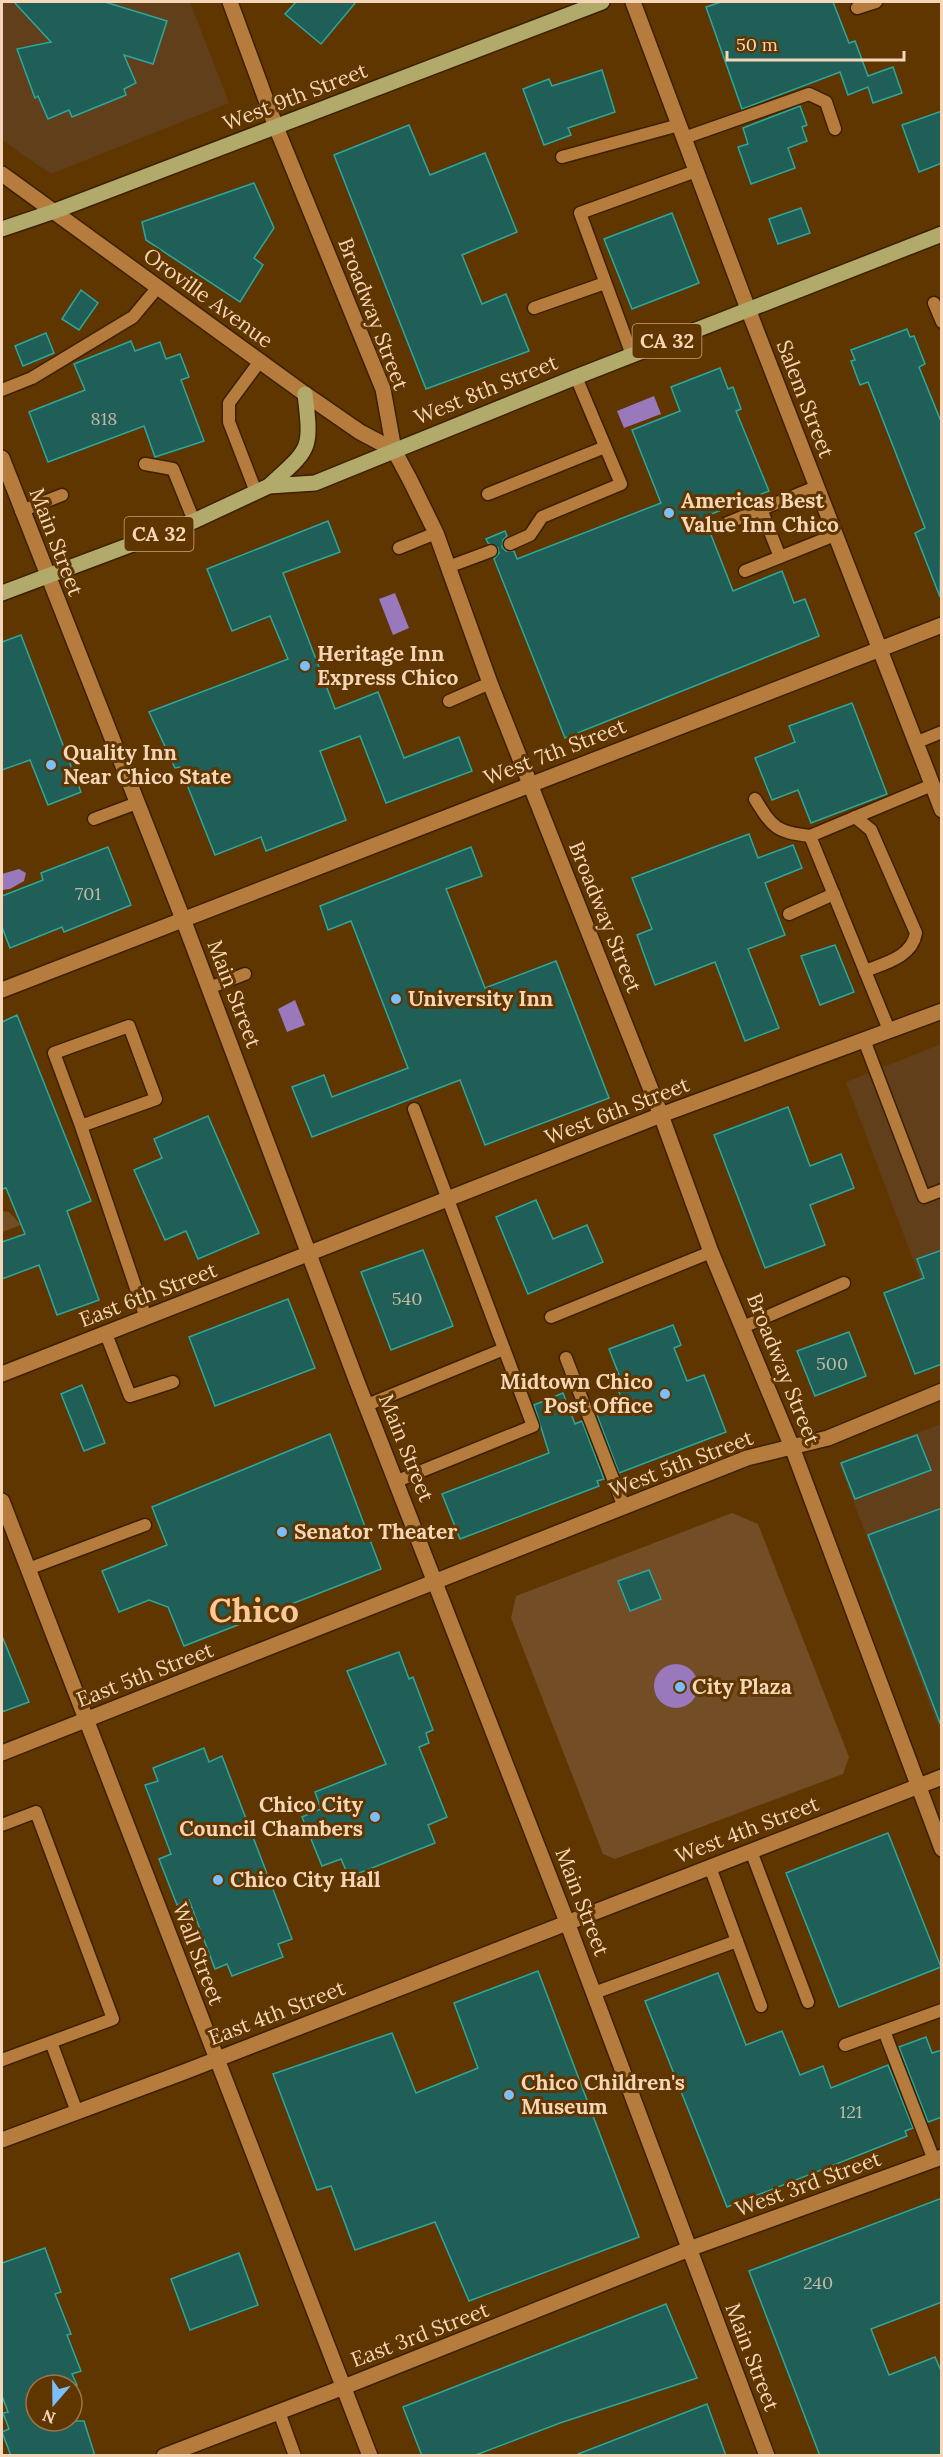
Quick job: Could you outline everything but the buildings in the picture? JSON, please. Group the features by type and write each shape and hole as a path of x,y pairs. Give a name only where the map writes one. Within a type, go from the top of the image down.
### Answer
{"main road":[{"name":"West 9th Street","path":"2,229 55,212 602,2"},
{"name":"West 8th Street","path":"46,576 194,521 262,489 315,483 576,377 942,234"},
{"path":"262,489 305,452 309,428 305,394"},
{"name":"CA 32","path":"2,593 46,576"}],"street":[{"name":"Broadway Street","path":"230,2 276,126 383,389 394,450 436,533 490,683 661,1115 711,1252 792,1447 942,1849"},
{"name":"Salem Street","path":"633,2 816,488 942,810"},
{"name":"Oroville Avenue","path":"2,174 305,394 360,432 394,450"},
{"name":"Main Street","path":"2,458 46,576 183,919 309,1255 437,1582 767,2456"},
{"name":"West 7th Street","path":"2,990 942,625"},
{"name":"West 6th Street","path":"309,1255 661,1115 942,1011"},
{"name":"East 6th Street","path":"2,1374 309,1255"},
{"name":"West 5th Street","path":"437,1582 751,1457 828,1438 942,1391"},
{"name":"Wall Street","path":"2,1501 215,2059 370,2456"},
{"name":"East 5th Street","path":"2,1753 437,1582"},
{"name":"West 4th Street","path":"567,1922 942,1777"},
{"name":"East 4th Street","path":"2,2140 567,1922"},
{"name":"West 3rd Street","path":"689,2249 938,2159"},
{"name":"East 3rd Street","path":"165,2456 689,2249"}],"lane":[{"path":"857,8 876,2"},
{"path":"562,157 681,132 809,93 826,102 835,129"},
{"path":"632,355 580,213 696,171"},
{"path":"534,308 605,283"},
{"path":"2,390 32,378 133,317 158,287"},
{"path":"934,303 942,321"},
{"path":"260,361 229,403 229,422 262,489"},
{"path":"510,544 530,535 542,517 621,484 576,377"},
{"path":"488,494 605,447"},
{"path":"145,464 173,469 194,521"},
{"path":"725,524 816,488"},
{"path":"21,511 62,495"},
{"path":"760,509 780,557"},
{"path":"399,548 436,533"},
{"path":"745,571 835,535"},
{"path":"448,567 491,551"},
{"path":"449,701 490,683"},
{"path":"915,743 942,732"},
{"path":"755,800 771,825 794,834 810,836 932,785"},
{"path":"94,819 137,803"},
{"path":"855,817 871,830 916,933 914,945 903,955 865,971"},
{"path":"810,836 889,1030"},
{"path":"789,914 834,894"},
{"path":"209,988 245,974"},
{"path":"81,1126 156,1099 129,1026 54,1053 146,1318"},
{"path":"864,1040 924,1197 942,1190"},
{"path":"397,1481 533,1426 414,1109"},
{"path":"552,1317 711,1252"},
{"path":"743,1327 844,1283"},
{"path":"106,1334 130,1396 173,1382"},
{"path":"367,1405 504,1348"},
{"path":"566,1358 624,1507"},
{"path":"28,1569 145,1525"},
{"path":"2,1824 36,1812 113,2019 2,2060"},
{"path":"751,1851 808,2002"},
{"path":"710,1867 761,2006"},
{"path":"594,1993 737,1941"},
{"path":"846,2045 942,2010"},
{"path":"884,2031 938,2159"},
{"path":"51,2042 77,2112"},
{"path":"279,2412 295,2456"}],"shaded area":[{"path":"2,2 190,2 229,103 51,174 2,140"},
{"path":"654,396 661,414 624,428 617,411"},
{"path":"395,593 409,628 393,635 379,599"},
{"path":"19,869 26,873 24,881 10,889 2,890 2,874"},
{"path":"295,1000 305,1025 287,1032 278,1009"},
{"path":"941,1044 941,1333 844,1077 846,1082"},
{"path":"2,1211 9,1212 21,1225 2,1232"},
{"path":"941,1424 941,1734 839,1463"},
{"name":"City Plaza","path":"732,1513 758,1524 849,1757 843,1774 615,1859 603,1854 511,1618 516,1596"},
{"path":"676,1664 685,1665 692,1670 697,1677 697,1695 692,1702 685,1707 676,1708 667,1707 660,1702 655,1695 654,1686 655,1677 660,1670 667,1665"}],"place":[{"name":"Americas Best Value Inn Chico","path":"669,513"},
{"name":"Heritage Inn Express Chico","path":"305,666"},
{"name":"Quality Inn Near Chico State","path":"51,765"},
{"name":"University Inn","path":"396,999"},
{"name":"Midtown Chico Post Office","path":"665,1394"},
{"name":"Senator Theater","path":"282,1532"},
{"name":"City Plaza","path":"680,1687"},
{"name":"Chico City Council Chambers","path":"375,1817"},
{"name":"Chico City Hall","path":"218,1880"},
{"name":"Chico Children's Museum","path":"509,2095"}],"district":[{"name":"Chico","path":"254,1610"}]}
